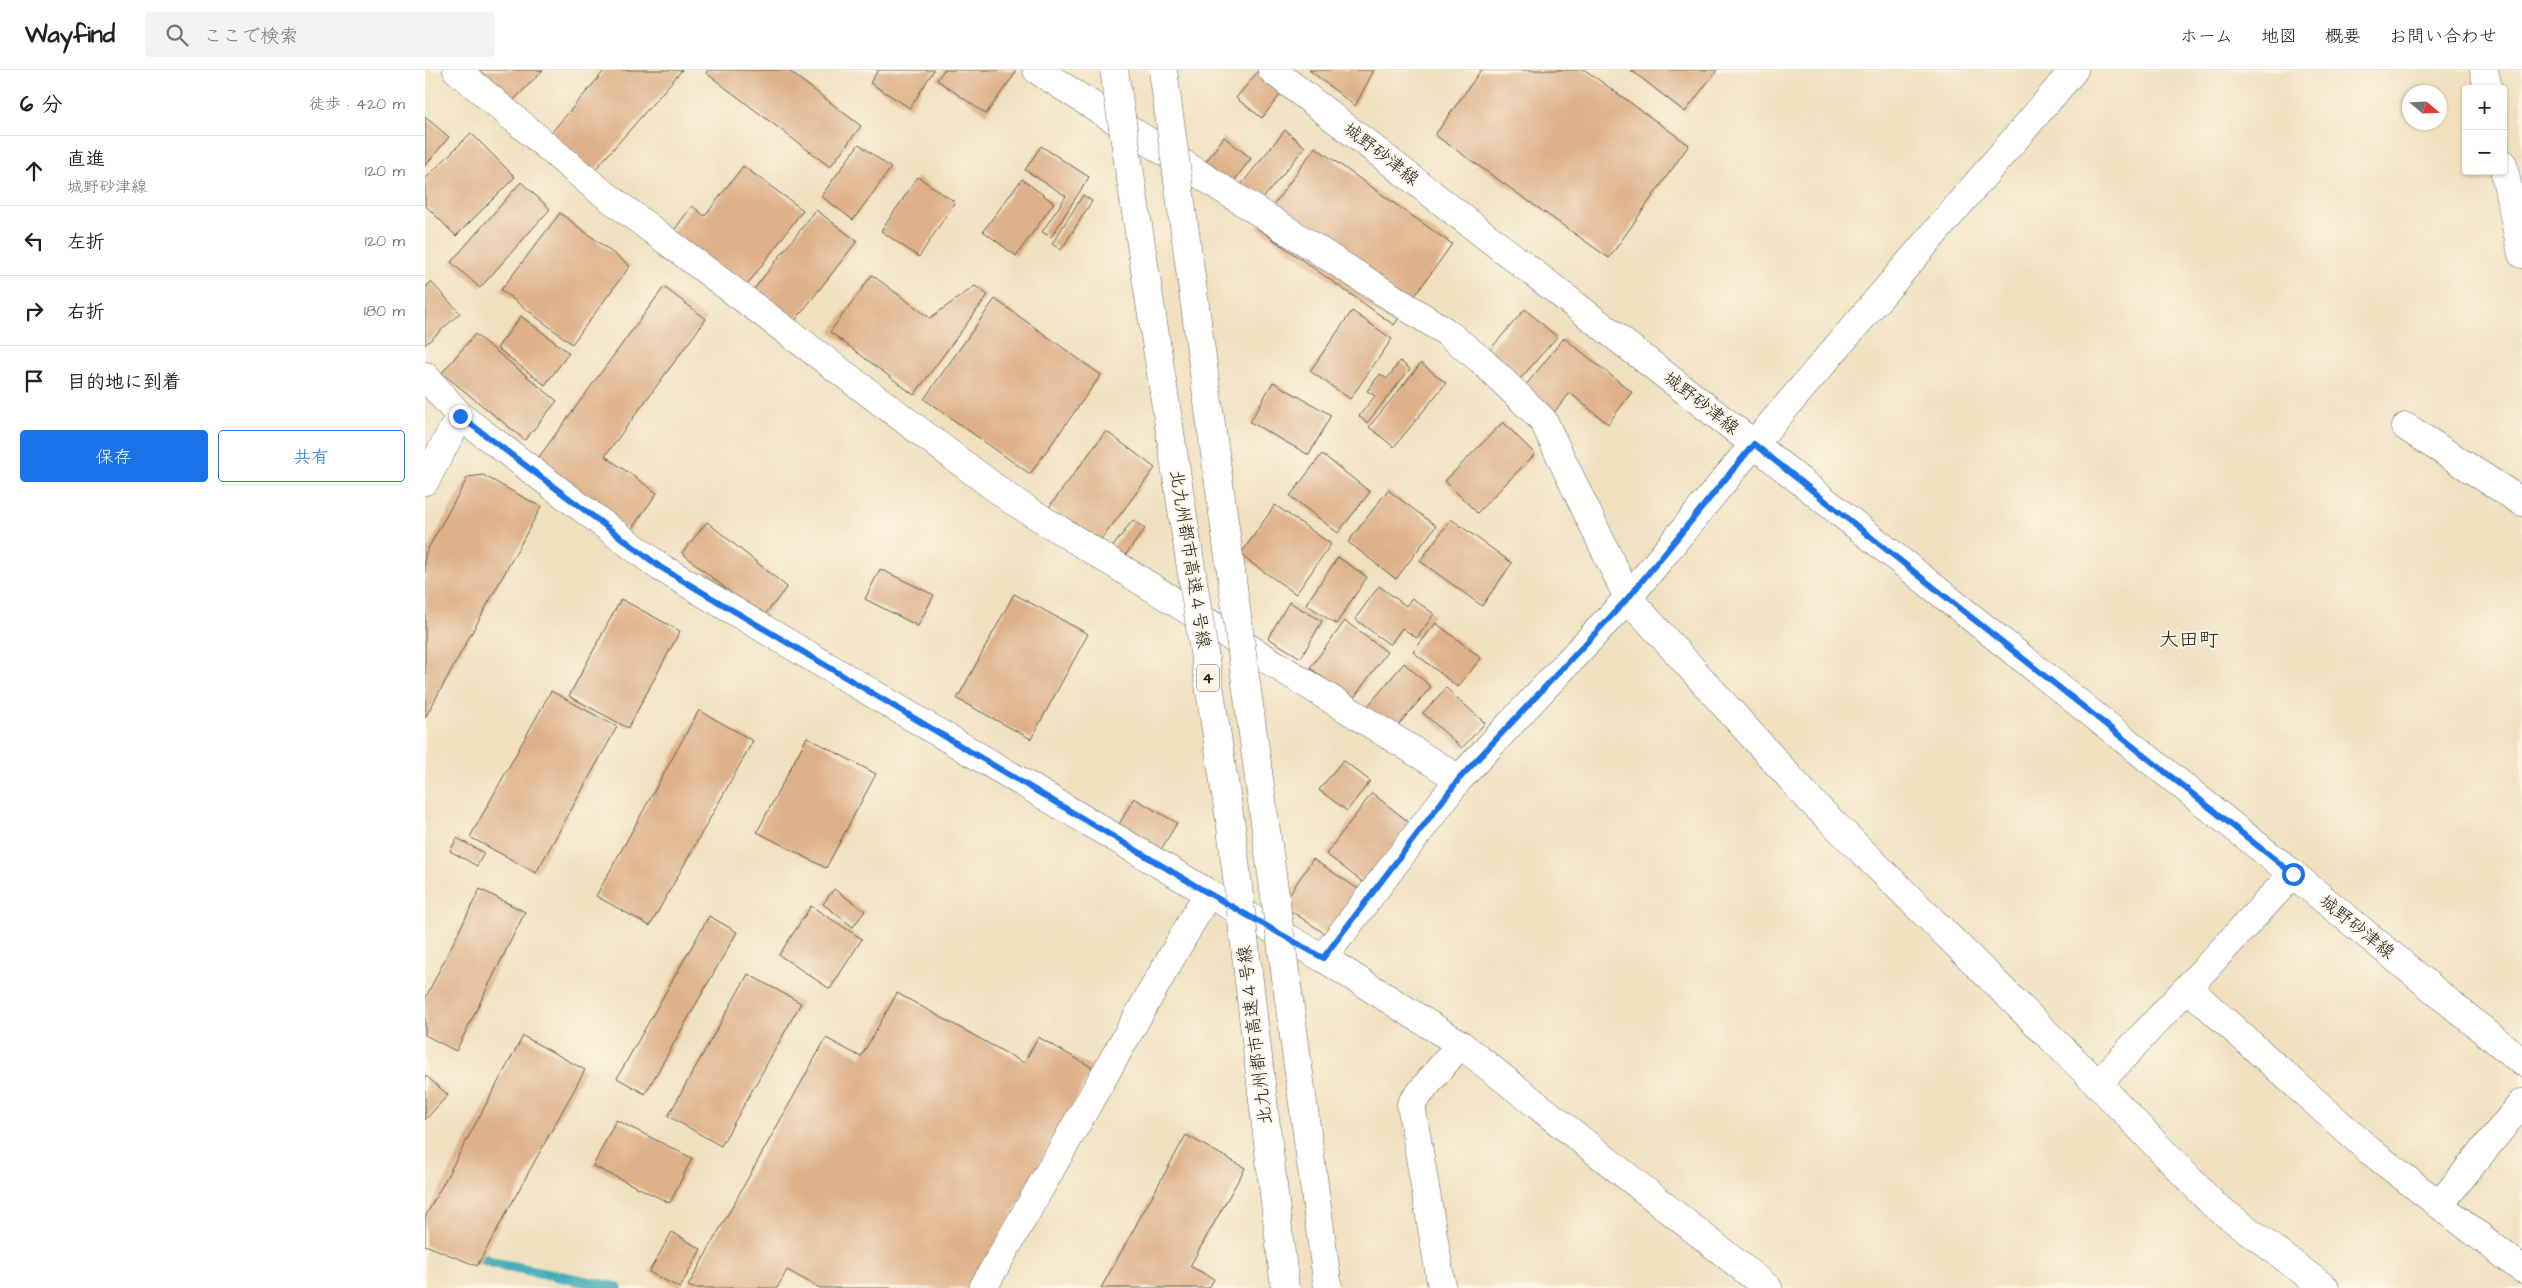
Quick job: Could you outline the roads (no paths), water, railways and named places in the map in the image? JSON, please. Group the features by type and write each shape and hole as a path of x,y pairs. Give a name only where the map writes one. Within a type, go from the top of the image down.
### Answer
{"main road":[{"path":"457,70 595,187 1010,499 1459,779"},
{"path":"1037,70 1446,332 1481,360 1543,420 1628,598 1812,802 2098,1084 2213,1204 2325,1288"},
{"name":"北九州都市高速４号線","path":"1114,70 1231,827 1285,1288"},
{"name":"4","path":"1163,70 1329,1288"},
{"name":"城野砂津線","path":"1272,70 1754,444 2293,874 2522,1062"},
{"path":"1323,958 1459,779 1628,598 1754,444 2074,70"},
{"path":"2484,70 2486,85"},
{"path":"2505,175 2522,254"},
{"path":"425,376 460,416 660,567 1208,893 1323,958 1460,1044 1755,1284"},
{"path":"425,482 460,416"},
{"path":"2406,426 2522,502"},
{"path":"2098,1084 2293,874"},
{"path":"983,1288 1208,893"},
{"path":"2187,988 2370,1151 2522,1269"},
{"path":"1442,1288 1411,1104 1460,1044"},
{"path":"2439,1205 2522,1103"}],"waterway":[{"path":"468,1253 494,1263 617,1288"}],"district":[{"name":"大田町","path":"2189,640"}]}
